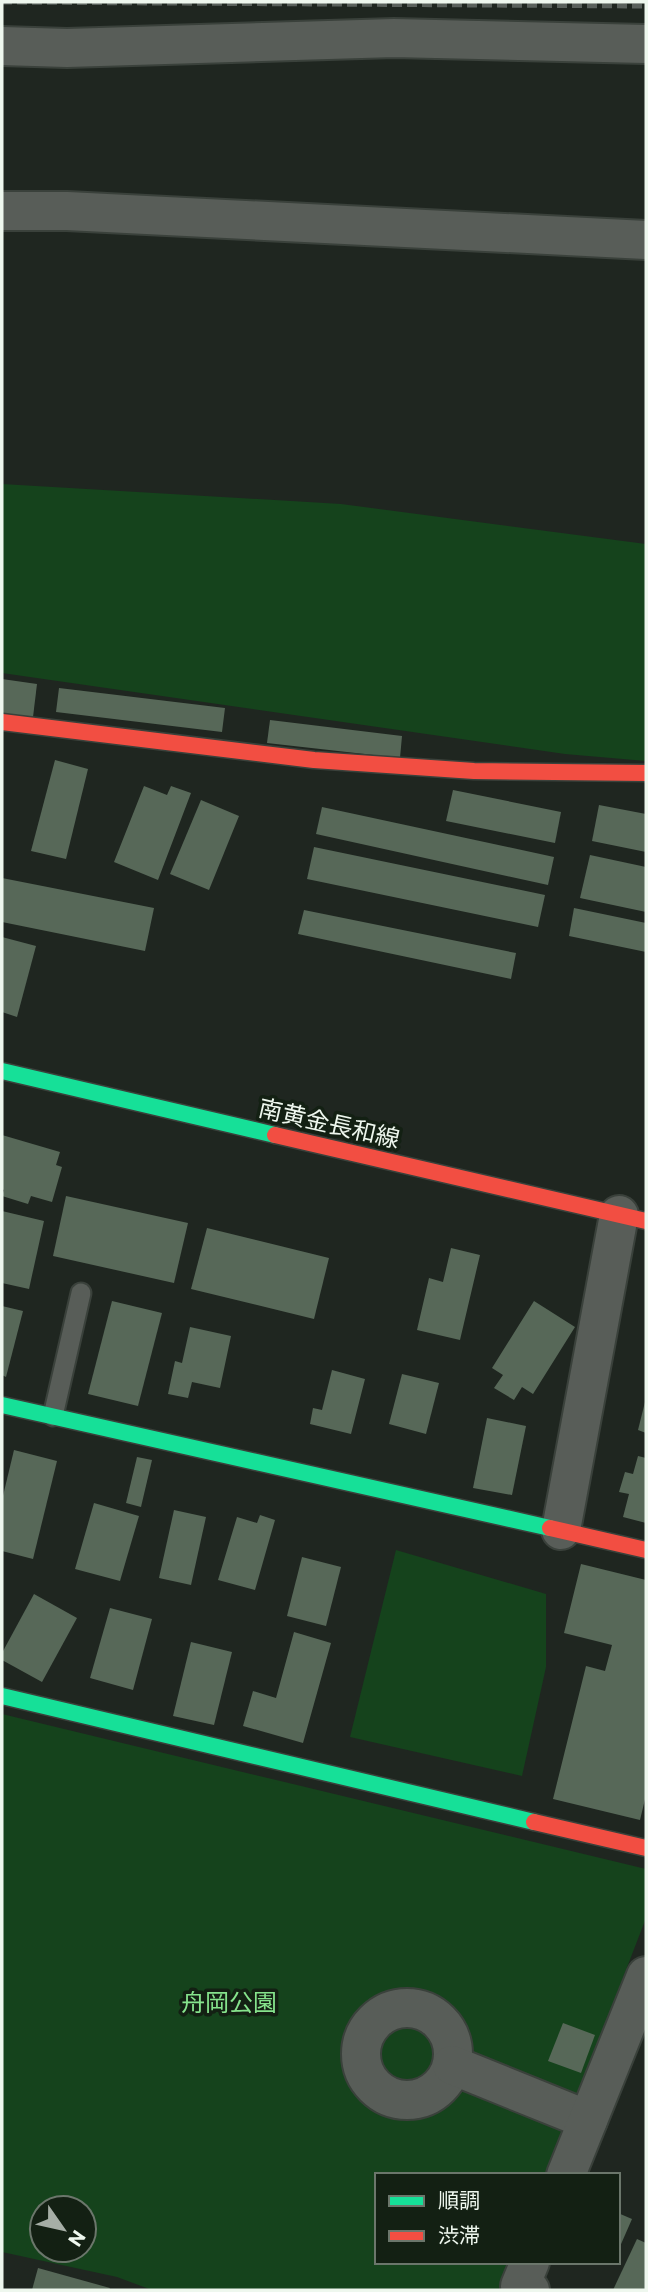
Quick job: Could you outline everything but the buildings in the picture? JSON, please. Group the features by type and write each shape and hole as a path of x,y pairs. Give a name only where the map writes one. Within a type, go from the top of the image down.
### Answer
{"street":[{"path":"2,46 67,48 394,38 646,44"},
{"path":"2,211 67,211 646,240"},
{"path":"2,722 314,760 474,771 646,773"},
{"name":"南黄金長和線","path":"2,1071 633,1218"},
{"path":"561,1530 633,1218"},
{"path":"2,1405 646,1550"},
{"path":"2,1696 646,1848"},
{"path":"567,2173 646,1976"},
{"path":"452,2065 588,2120"},
{"path":"529,2264 520,2286 530,2290"}],"lane":[{"path":"53,1416 81,1293"}],"green space":[{"path":"2,484 341,504 646,544 646,761 565,754 2,673"},
{"path":"396,1550 546,1594 546,1667 522,1776 350,1737"},
{"name":"舟岡公園","path":"2,1714 646,1869 646,1918 548,2173 375,2173 375,2264 512,2264 501,2290 152,2290 117,2277 57,2264 98,2264 98,2194 28,2194 28,2258 2,2252"}],"railway":[{"path":"2,2 646,6"}],"traffic: fast":[{"path":"2,1071 275,1135"},
{"path":"2,1405 550,1528"},
{"path":"2,1696 534,1822"}],"traffic: jam":[{"path":"2,722 314,760 474,771 646,773"},
{"path":"275,1135 646,1221"},
{"path":"550,1528 646,1550"},
{"path":"534,1822 646,1848"}]}
